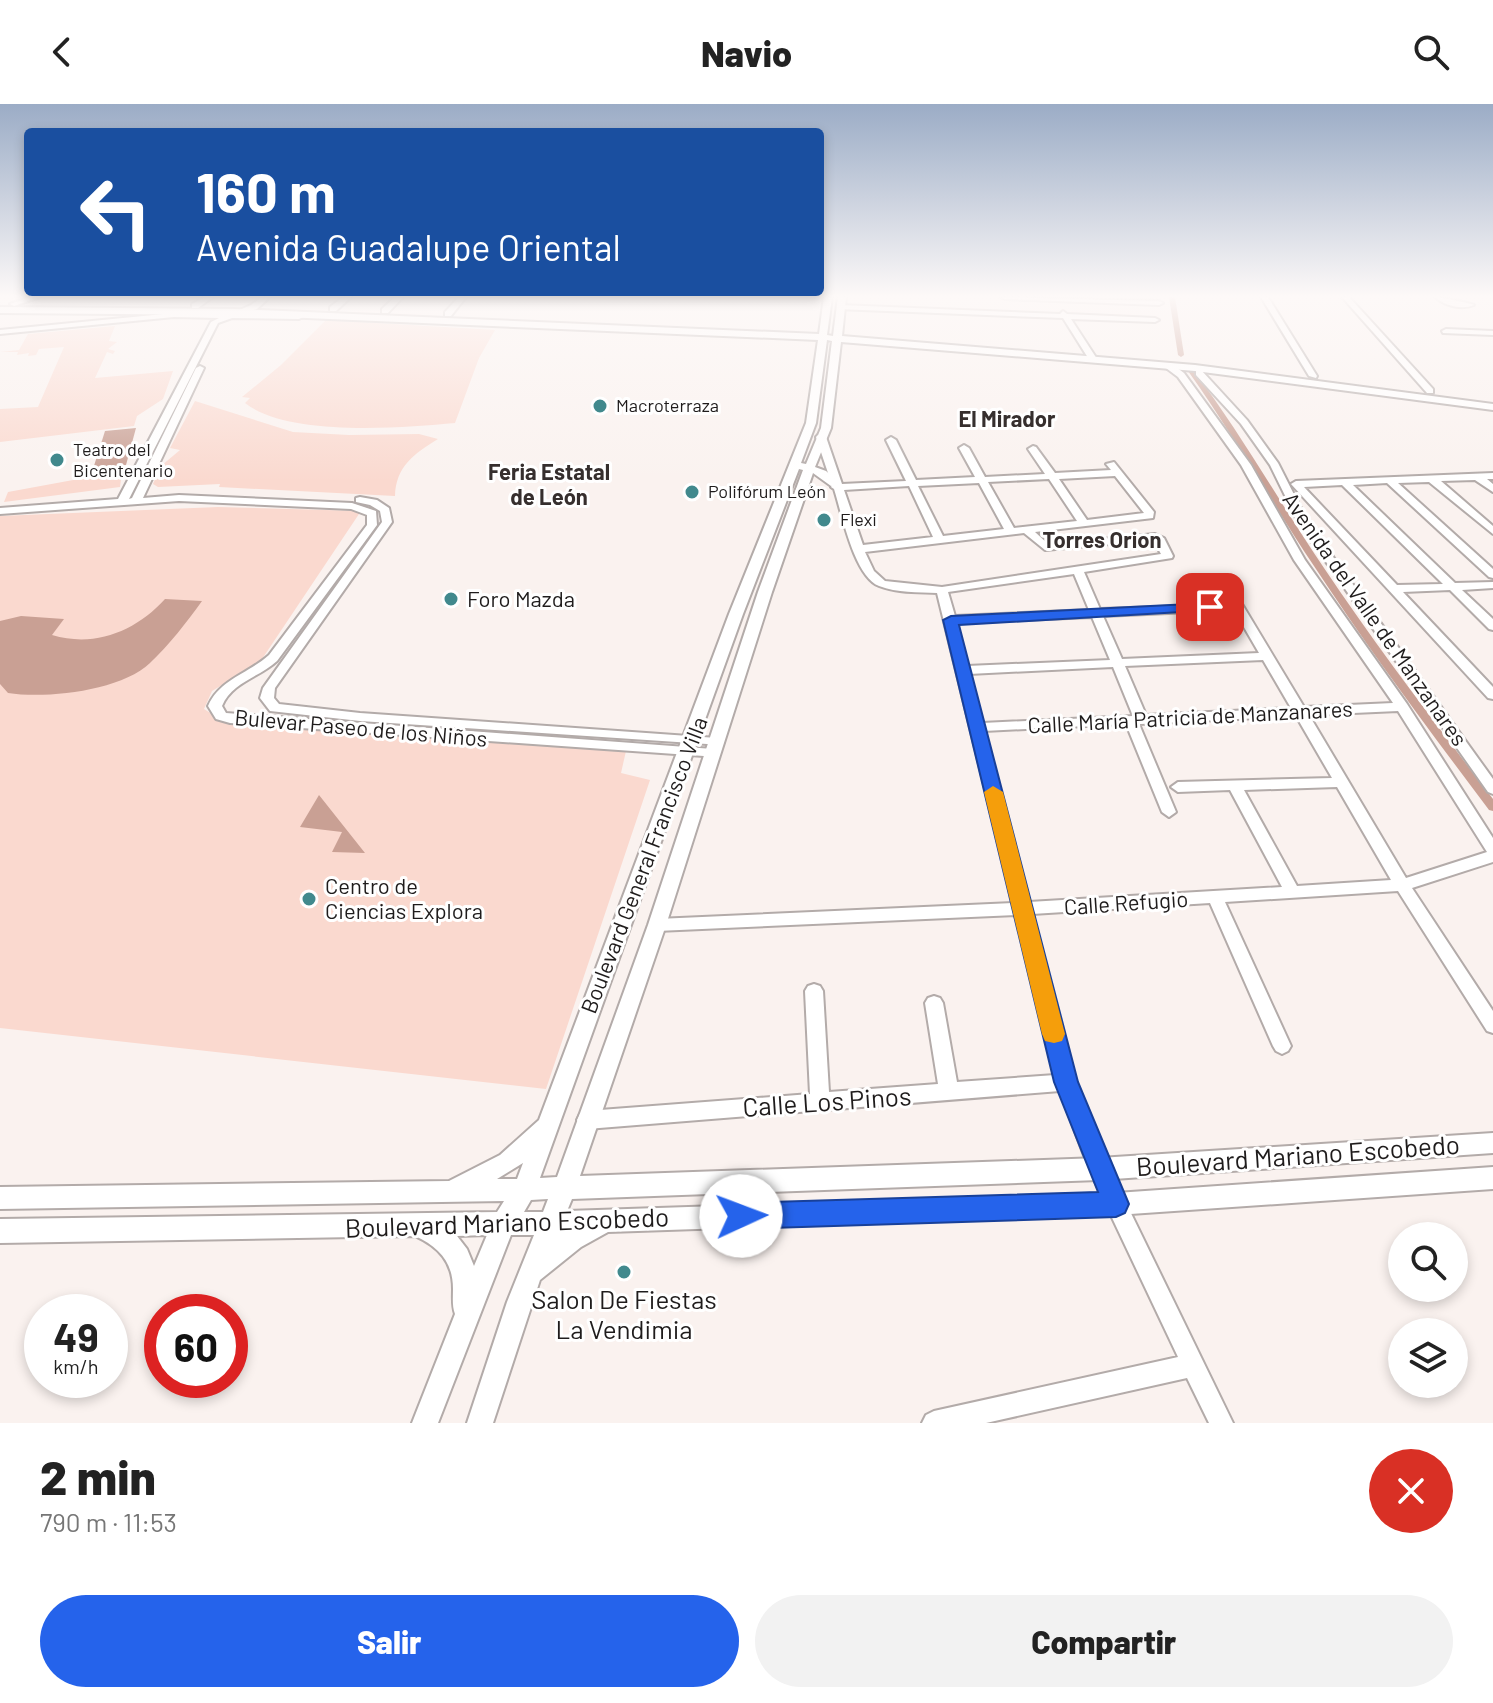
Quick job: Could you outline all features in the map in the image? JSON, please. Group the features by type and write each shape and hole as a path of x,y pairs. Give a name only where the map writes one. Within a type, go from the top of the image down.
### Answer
{"main road":[{"name":"Boulevard General Francisco Villa","path":"425,1423 503,1224 524,1190 811,423 827,359"},
{"name":"Boulevard General Francisco Villa","path":"480,1423 530,1273 565,1187 657,925 809,468 824,464 821,437 830,359"},
{"path":"1113,359 1493,407"},
{"path":"1143,359 1215,363 1493,399"},
{"path":"811,423 821,437"},
{"path":"799,451 798,464 828,476 836,486"},
{"path":"449,1192 508,1162 546,1125"},
{"name":"Boulevard Mariano Escobedo","path":"0,1198 449,1192 1099,1169 1493,1143"},
{"name":"Boulevard Mariano Escobedo","path":"0,1231 550,1223 1116,1204 1493,1178"},
{"path":"530,1273 573,1239 608,1220"},
{"path":"409,1224 442,1238 465,1268 462,1326"}],"street":[{"path":"124,498 195,359"},
{"path":"138,497 205,359"},
{"path":"1302,359 1313,376"},
{"path":"1402,359 1430,391"},
{"path":"1169,366 1181,375 1246,465 1300,560 1402,707 1493,853"},
{"name":"Avenida del Valle de Manzanares","path":"1199,373 1230,405 1267,455 1303,522 1493,789"},
{"path":"821,437 865,568 881,583 942,590 1163,559 1168,553 1155,537 1045,547 1026,530"},
{"path":"891,440 940,540"},
{"path":"964,448 1011,532"},
{"path":"1033,449 1084,523"},
{"path":"836,486 1051,476 1114,468 1149,512 1147,517 859,549"},
{"path":"1477,476 1493,489"},
{"path":"1493,476 1296,484 1493,695"},
{"path":"1431,478 1493,531"},
{"path":"1389,480 1493,575"},
{"path":"1345,482 1493,626"},
{"name":"Bulevar Paseo de los Niños","path":"0,508 207,491 363,500 380,505 388,516 382,529 269,688 269,704 282,711 473,732"},
{"name":"Bulevar Paseo de los Niños","path":"138,497 293,502 361,507 372,513 372,525 273,658 267,665 223,690 216,701 217,711 230,719 715,748"},
{"path":"1091,542 1102,554"},
{"path":"1078,570 1119,663 1169,812"},
{"name":"Avenida del Valle de Manzanares","path":"1394,589 1493,585"},
{"path":"942,590 1066,1082 1099,1169 1221,1423"},
{"path":"951,620 1238,606 1402,885 1493,1026"},
{"path":"964,670 1268,656"},
{"name":"Calle María Patricia de Manzanares","path":"978,727 1402,707"},
{"path":"1178,787 1343,782"},
{"path":"1235,786 1292,891"},
{"name":"Calle Refugio","path":"657,925 1022,909 1402,885 1493,853"},
{"path":"1215,897 1282,1046"},
{"path":"814,991 820,1103"},
{"path":"934,1003 949,1093"},
{"name":"Calle Los Pinos","path":"587,1120 1066,1082"},
{"path":"934,1423 1194,1365"}],"shaded area":[{"path":"59,359 104,359 95,378 173,371 163,399 137,416 134,426 0,442 0,409 38,407"},
{"path":"287,359 479,359 455,423 376,428 316,426 288,421 264,414 245,403 250,398 242,397"},
{"path":"195,401 293,432 419,434 438,439 408,462 399,477 395,496 219,487 220,484 158,487 153,484 161,466 180,450 170,448"},
{"path":"136,428 126,465 93,469 105,431"},
{"path":"122,471 120,487 4,502 8,492"},
{"name":"Centro de Ciencias Explora","path":"218,507 361,511 260,662 212,691 204,709 228,724 626,751 621,773 650,780 546,1089 0,1028 0,516"},
{"path":"165,599 202,601 164,649 137,673 102,686 62,694 8,693 0,684 0,621 21,616 64,619 52,635 99,638 128,628"},
{"path":"319,795 365,853 332,852 342,832 300,827"}],"waterway":[{"path":"1191,371 1232,429 1341,600 1493,807"}],"slow traffic":[{"path":"993,792 1054,1034"}],"place":[{"name":"Macroterraza","path":"600,406"},
{"name":"Teatro del Bicentenario","path":"57,460"},
{"name":"Polifórum León","path":"692,492"},
{"name":"Flexi","path":"824,520"},
{"name":"Foro Mazda","path":"451,599"},
{"name":"Centro de Ciencias Explora","path":"309,899"},
{"name":"Salon De Fiestas La Vendimia","path":"624,1272"}],"district":[{"name":"El Mirador","path":"1007,419"},
{"name":"Feria Estatal de León","path":"549,484"},
{"name":"Torres Orion","path":"1102,540"}],"route":[{"path":"741,1216 1116,1204 1099,1169 1066,1082 951,620 1210,607"}]}
